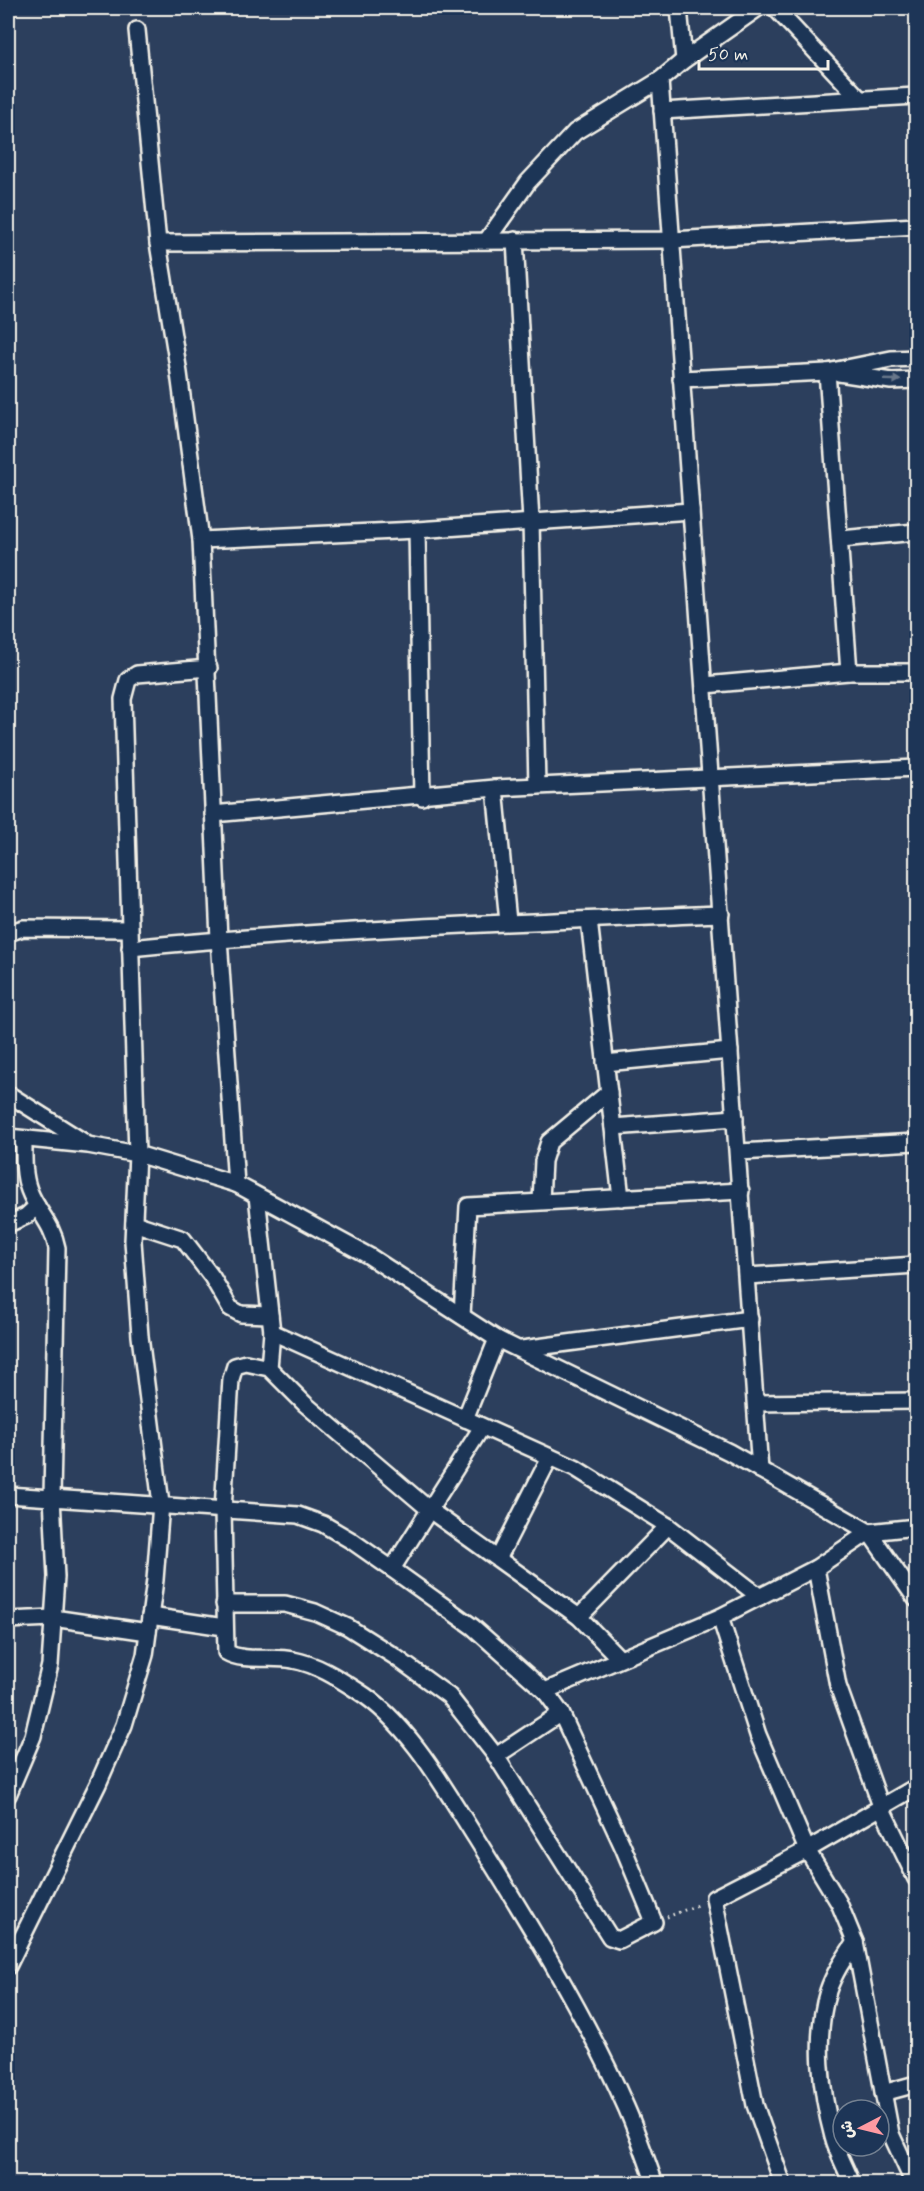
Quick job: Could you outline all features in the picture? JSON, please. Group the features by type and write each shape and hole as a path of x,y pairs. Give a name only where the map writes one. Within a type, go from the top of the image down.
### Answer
{"street":[{"path":"679,8 684,60"},
{"path":"487,240 528,182 575,132 660,80 684,60 758,8"},
{"path":"775,8 860,99"},
{"path":"137,30 158,243 201,540 209,668 219,939 236,1184"},
{"path":"660,80 739,1152 760,1470"},
{"path":"662,111 916,96"},
{"path":"158,243 672,240 916,226"},
{"path":"515,240 531,521 537,786"},
{"path":"681,379 827,372 891,359 916,358"},
{"path":"827,372 891,381 916,380"},
{"path":"827,372 849,672"},
{"path":"201,540 417,530 691,511"},
{"path":"417,530 422,797"},
{"path":"841,539 916,532"},
{"path":"8,1966 98,1784 124,1725 145,1655 160,1504 140,1336 134,1223 137,1154 128,929 123,699 131,676 209,668"},
{"path":"705,685 849,672 916,672"},
{"path":"213,814 422,797 495,788 916,768"},
{"path":"495,788 508,922"},
{"path":"130,948 219,939 508,922 721,914"},
{"path":"589,920 621,1198"},
{"path":"8,933 23,928 128,929"},
{"path":"605,1063 730,1051"},
{"path":"541,1201 543,1161 549,1142 609,1092"},
{"path":"8,1094 88,1145"},
{"path":"613,1127 735,1118"},
{"path":"8,1137 88,1145 137,1154 236,1184 369,1256 497,1339 522,1349 760,1470 869,1532 916,1599"},
{"path":"8,1795 33,1736 50,1665 56,1577 52,1497 57,1248 54,1231 29,1191 25,1175 24,1139"},
{"path":"739,1152 916,1142"},
{"path":"462,1316 468,1206 741,1191"},
{"path":"256,1196 272,1332 269,1368"},
{"path":"8,1224 26,1216 38,1206"},
{"path":"134,1223 183,1239 212,1277 230,1308 242,1314 270,1315"},
{"path":"747,1276 916,1265"},
{"path":"522,1349 750,1319"},
{"path":"272,1332 575,1468 668,1526 760,1597"},
{"path":"465,1419 497,1339"},
{"path":"619,1658 579,1617 431,1510 304,1404 269,1368 239,1363 233,1369 223,1510 224,1646 229,1654 292,1659 320,1669 360,1692 392,1718 436,1773 525,1918 593,2040 626,2108 655,2184"},
{"path":"756,1403 916,1401"},
{"path":"392,1569 482,1427"},
{"path":"499,1557 550,1457"},
{"path":"8,1495 288,1514 309,1518 352,1541 473,1627 545,1691 561,1713 623,1847 654,1922 619,1940 610,1937 496,1756 449,1695 348,1627 315,1612 285,1604 224,1604"},
{"path":"579,1617 668,1526"},
{"path":"545,1691 720,1617 816,1568 869,1532 916,1527"},
{"path":"816,1568 838,1686 882,1809 916,1879"},
{"path":"720,1617 758,1735 807,1850 839,1903 855,1942 891,2134 914,2184"},
{"path":"8,1620 53,1618 224,1627"},
{"path":"496,1756 561,1713"},
{"path":"783,2184 755,2105 714,1898 882,1809 916,1787"},
{"path":"852,2184 833,2139 823,2095 822,2017 828,1989 855,1942"},
{"path":"883,2094 916,2084"}],"path":[{"path":"654,1922 714,1898"}]}
